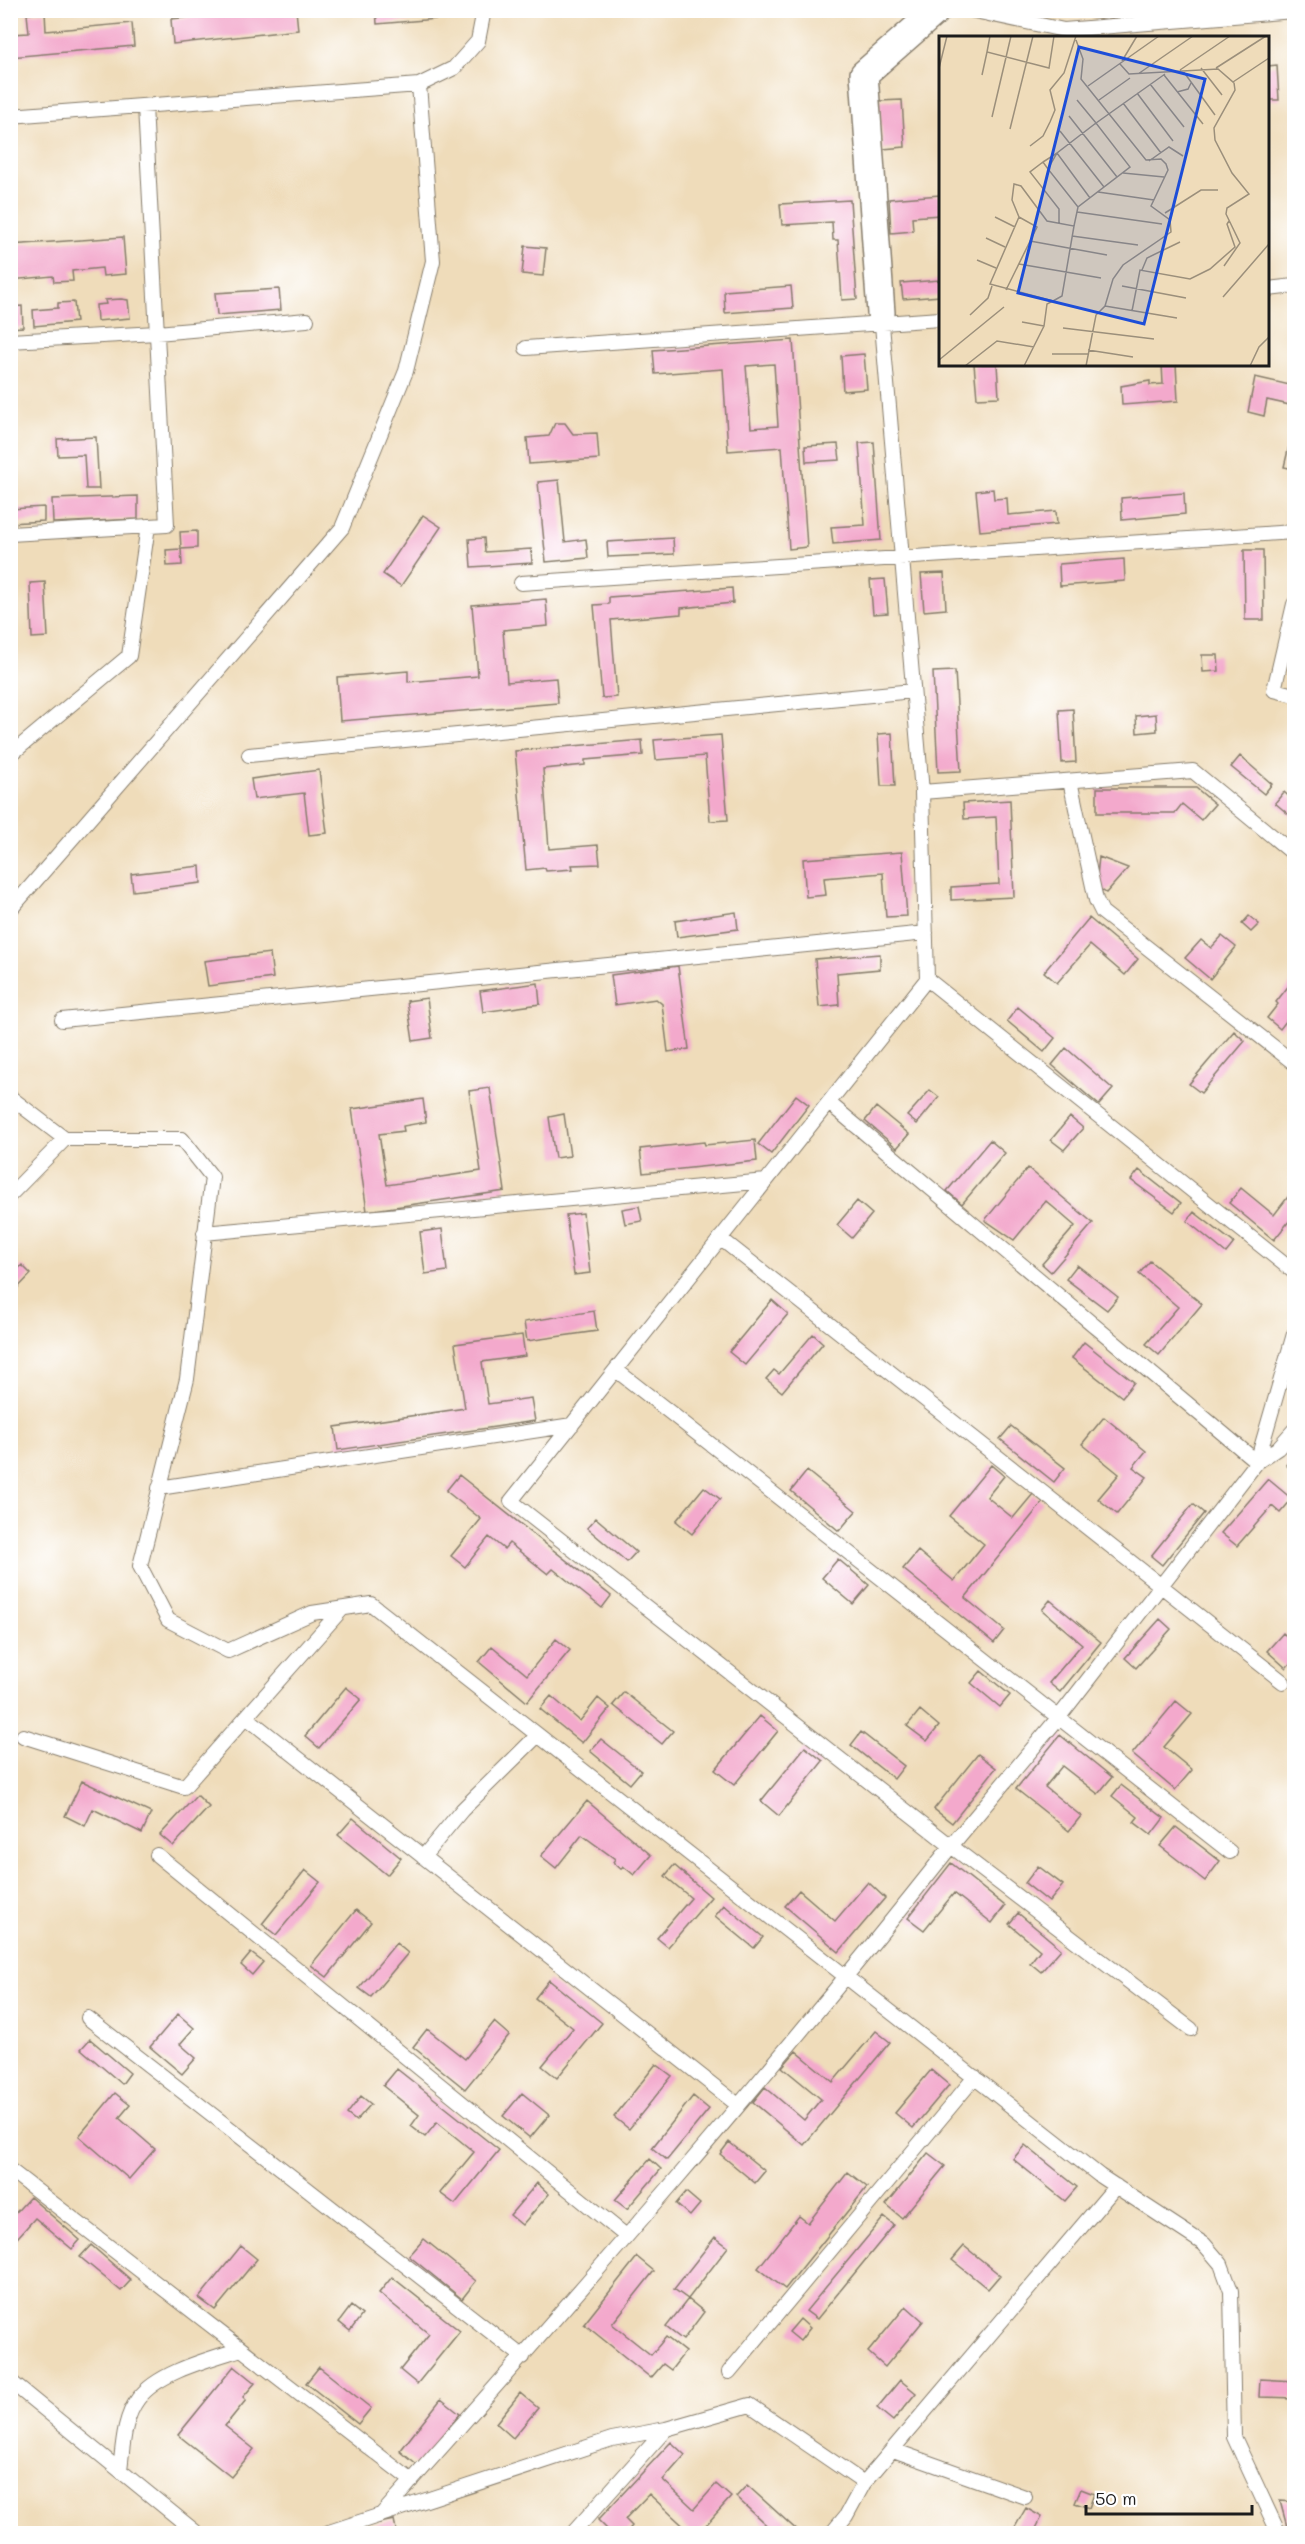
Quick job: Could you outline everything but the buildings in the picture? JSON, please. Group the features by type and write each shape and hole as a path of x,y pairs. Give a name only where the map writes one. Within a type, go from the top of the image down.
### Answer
{"street":[{"path":"881,319 864,74 938,10"}],"lane":[{"path":"10,116 419,85 454,68 478,41 484,10"},
{"path":"970,10 1064,30 1294,11"},
{"path":"10,910 342,528 406,371 434,261 419,85"},
{"path":"10,534 167,525 145,106"},
{"path":"1269,289 1294,286"},
{"path":"881,319 922,792 927,979 511,1501 951,1846 1191,2029"},
{"path":"526,348 881,319 939,319"},
{"path":"10,341 157,333 307,320"},
{"path":"10,755 129,656 148,526"},
{"path":"521,583 1294,532"},
{"path":"1294,604 1275,690 1294,695"},
{"path":"249,755 913,691"},
{"path":"922,792 1193,771 1294,854"},
{"path":"1070,781 1096,900 1102,912 1294,1063"},
{"path":"62,1020 926,933"},
{"path":"927,979 1294,1272"},
{"path":"10,1097 65,1139 182,1139 212,1177 187,1379 140,1566 168,1620 228,1651 312,1613 371,1604 1116,2186 1204,2244 1221,2264 1231,2291 1234,2437 1279,2534"},
{"path":"829,1103 1257,1462"},
{"path":"10,1195 65,1139"},
{"path":"204,1233 766,1181"},
{"path":"720,1238 1284,1682"},
{"path":"1257,1462 1294,1334"},
{"path":"616,1370 1230,1852"},
{"path":"159,1488 572,1425"},
{"path":"382,2514 523,2357 847,1977 951,1846 1059,1717 1257,1462 1278,1448 1294,1430"},
{"path":"23,1736 184,1787 342,1609"},
{"path":"246,1717 738,2105"},
{"path":"423,1857 462,1810 538,1735"},
{"path":"157,1855 626,2236"},
{"path":"88,2018 523,2357"},
{"path":"729,2372 975,2077"},
{"path":"10,2170 412,2481"},
{"path":"831,2534 846,2516 864,2483 1116,2186"},
{"path":"120,2470 125,2430 138,2399 183,2368 241,2349"},
{"path":"10,2381 198,2534"},
{"path":"323,2534 612,2439 666,2430 750,2405 864,2483"},
{"path":"572,2534 666,2430"},
{"path":"893,2450 1025,2497"},
{"path":"846,2516 848,2534"}]}
